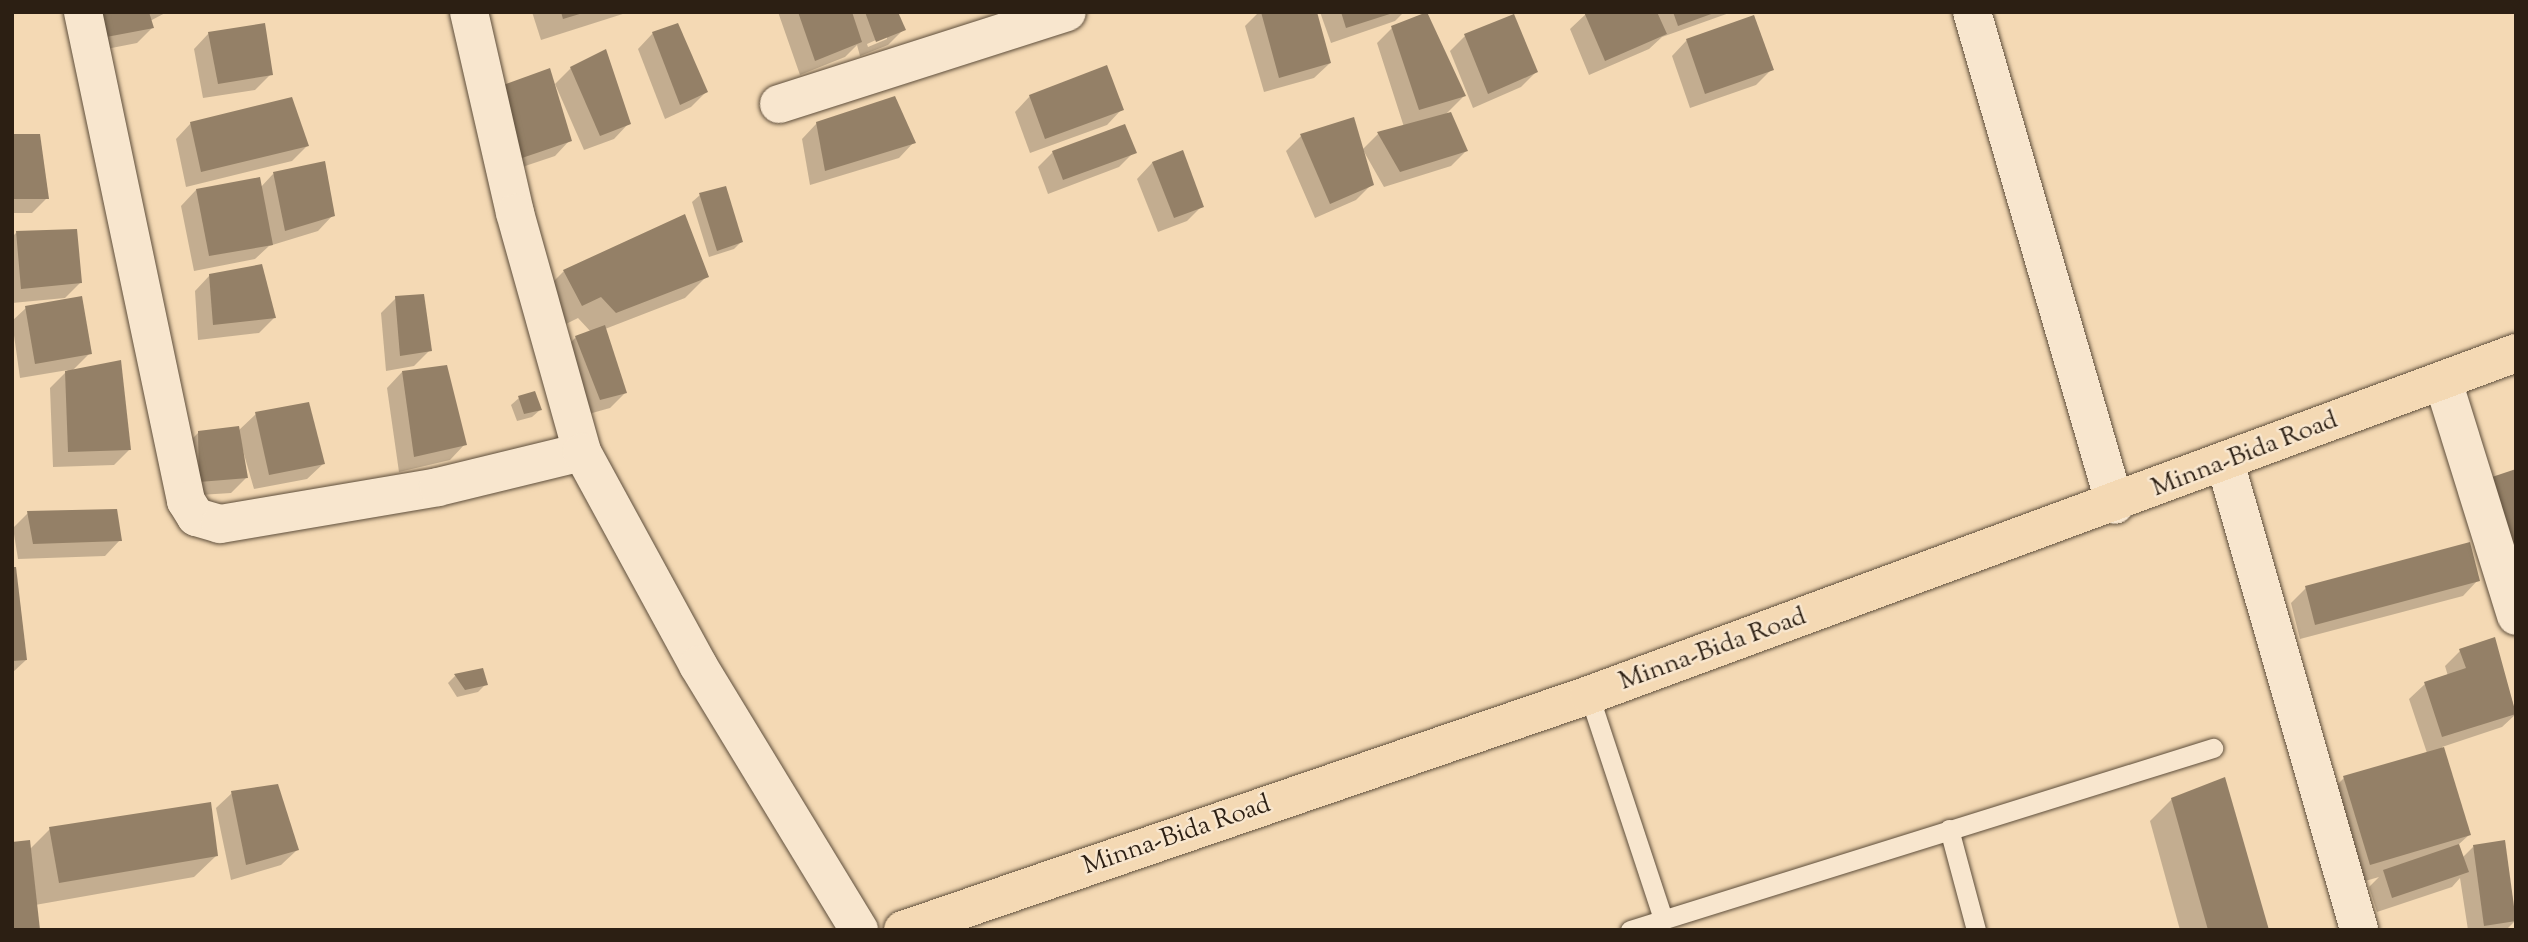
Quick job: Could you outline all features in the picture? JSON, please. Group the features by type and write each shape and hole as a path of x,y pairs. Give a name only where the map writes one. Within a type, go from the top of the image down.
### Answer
{"main road":[{"name":"Minna-Bida Road","path":"903,930 1589,695 2115,505 2516,353"}],"street":[{"path":"83,12 187,501 196,517 220,524 397,494 582,452"},
{"path":"469,12 515,213 582,452 698,665 859,930"},
{"path":"779,104 1068,12"},
{"path":"1972,12 2115,505"},
{"path":"2442,381 2516,616"},
{"path":"2225,462 2359,930"}],"lane":[{"path":"1589,695 1663,919"},
{"path":"1630,930 2213,748"},
{"path":"1949,829 1976,930"}],"building":[{"path":"98,12 149,12 154,28 101,38"},
{"path":"561,12 583,12 583,13 563,19"},
{"path":"798,12 852,12 862,42 815,61"},
{"path":"865,12 898,12 906,30 876,42"},
{"path":"1261,12 1317,12 1331,63 1279,78"},
{"path":"1341,12 1393,12 1393,13 1346,28"},
{"path":"1427,12 1466,96 1419,110 1391,26"},
{"path":"1584,12 1657,12 1667,34 1605,61"},
{"path":"1673,12 1714,12 1714,13 1678,26"},
{"path":"1514,14 1538,72 1488,94 1464,34"},
{"path":"1754,15 1774,70 1705,94 1686,39"},
{"path":"265,23 273,75 218,84 208,32"},
{"path":"678,23 708,92 680,105 652,32"},
{"path":"606,49 631,124 600,136 570,67"},
{"path":"1107,65 1124,110 1045,139 1029,95"},
{"path":"550,68 572,141 519,159 498,87"},
{"path":"895,96 916,143 825,171 816,122"},
{"path":"292,97 309,146 201,172 190,122"},
{"path":"1451,112 1468,151 1400,172 1377,132"},
{"path":"1354,117 1374,185 1330,204 1300,134"},
{"path":"1125,124 1137,153 1063,180 1052,151"},
{"path":"12,134 40,134 49,199 12,199"},
{"path":"1183,150 1204,207 1174,218 1152,162"},
{"path":"325,161 335,216 285,231 273,172"},
{"path":"260,177 273,245 209,256 196,189"},
{"path":"726,186 743,242 717,251 699,193"},
{"path":"685,214 709,277 616,313 601,297 582,306 563,270"},
{"path":"77,229 82,283 21,289 16,231"},
{"path":"262,264 276,318 213,325 209,274"},
{"path":"424,294 432,351 400,356 395,296"},
{"path":"82,296 92,354 35,364 25,306"},
{"path":"605,325 627,393 600,400 575,336"},
{"path":"121,360 131,450 68,452 65,371"},
{"path":"447,365 467,445 414,457 402,371"},
{"path":"535,391 542,410 524,414 518,396"},
{"path":"309,402 325,464 269,475 255,412"},
{"path":"239,426 248,478 199,482 198,431"},
{"path":"2516,469 2516,557 2489,478"},
{"path":"117,509 122,541 33,544 27,511"},
{"path":"2470,542 2480,581 2315,625 2305,586"},
{"path":"12,567 16,567 27,660 12,661"},
{"path":"2495,637 2516,714 2442,737 2424,682 2466,668 2459,649"},
{"path":"483,668 488,685 465,690 454,674"},
{"path":"2444,747 2471,835 2370,865 2343,776"},
{"path":"2225,777 2269,930 2208,930 2171,798"},
{"path":"278,784 299,850 246,865 231,791"},
{"path":"211,802 218,856 59,883 49,827"},
{"path":"30,840 40,930 12,930 12,842"},
{"path":"2505,840 2516,921 2484,926 2473,845"},
{"path":"2459,844 2469,872 2392,898 2383,870"}]}
